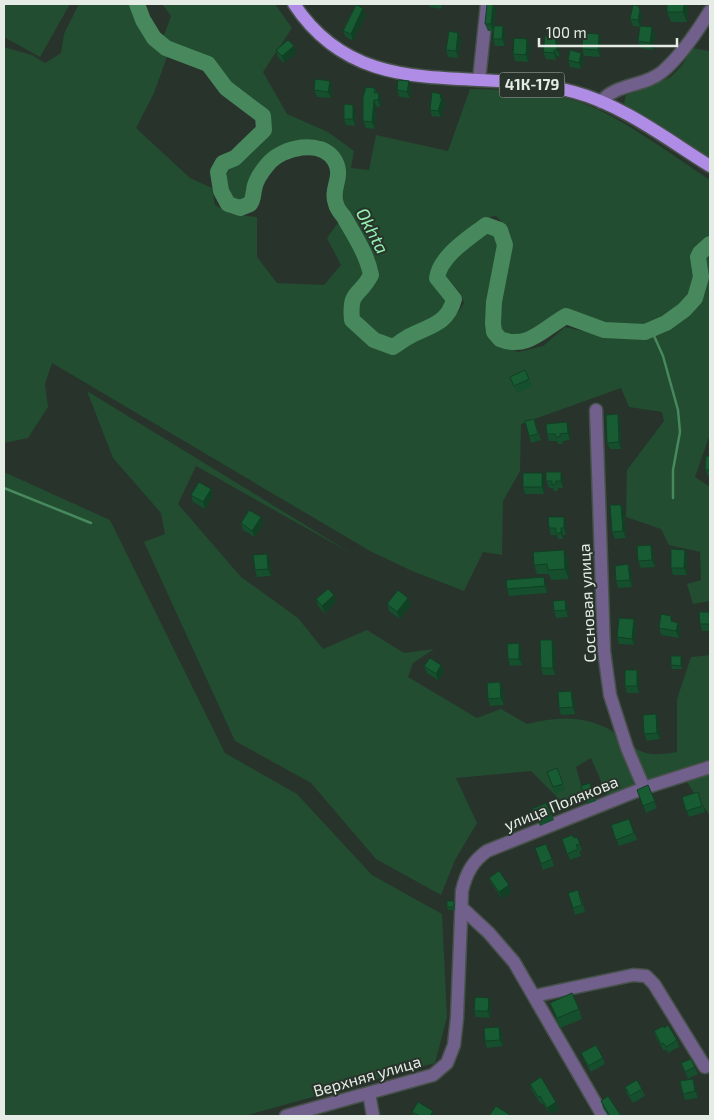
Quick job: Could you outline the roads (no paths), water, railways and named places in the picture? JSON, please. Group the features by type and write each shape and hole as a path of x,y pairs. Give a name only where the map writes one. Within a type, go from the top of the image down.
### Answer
{"main road":[{"name":"41К-179","path":"294,4 317,34 339,51 371,67 393,72 549,87 574,92 601,102 710,166"}],"street":[{"path":"479,80 487,4"},
{"path":"601,102 607,94 644,82 662,72 697,32 710,10 710,4"},
{"name":"Сосновая улица","path":"596,410 604,651 609,687 626,748 644,788"},
{"name":"улица Полякова","path":"461,907 462,890 466,874 479,857 487,851 644,788 710,767"},
{"path":"461,907 489,933 514,962 603,1116"},
{"name":"Верхняя улица","path":"286,1116 433,1075 447,1063 454,1045 457,1018 461,907"},
{"path":"534,996 633,976 646,976 654,984 705,1067"},
{"path":"369,1093 373,1116"}],"waterway":[{"name":"Okhta","path":"137,4 143,20 154,38 166,48 208,64 226,88 263,116 264,130 235,158 223,163 218,172 221,191 228,204 240,208 250,204 261,173 274,158 283,153 312,147 321,149 335,161 338,173 335,193 337,206 360,245 371,275 354,298 352,303 352,320 374,340 393,347 408,337 437,323 447,314 454,299 437,278 439,270 456,248 486,225 500,230 505,245 494,302 493,323 494,332 500,339 510,342 527,340 566,316 604,330 645,332 666,323 684,310 695,298 701,277 698,257 710,244"},
{"path":"651,329 663,356 678,410 680,432 673,470 673,498"},
{"path":"4,488 91,523"}]}
